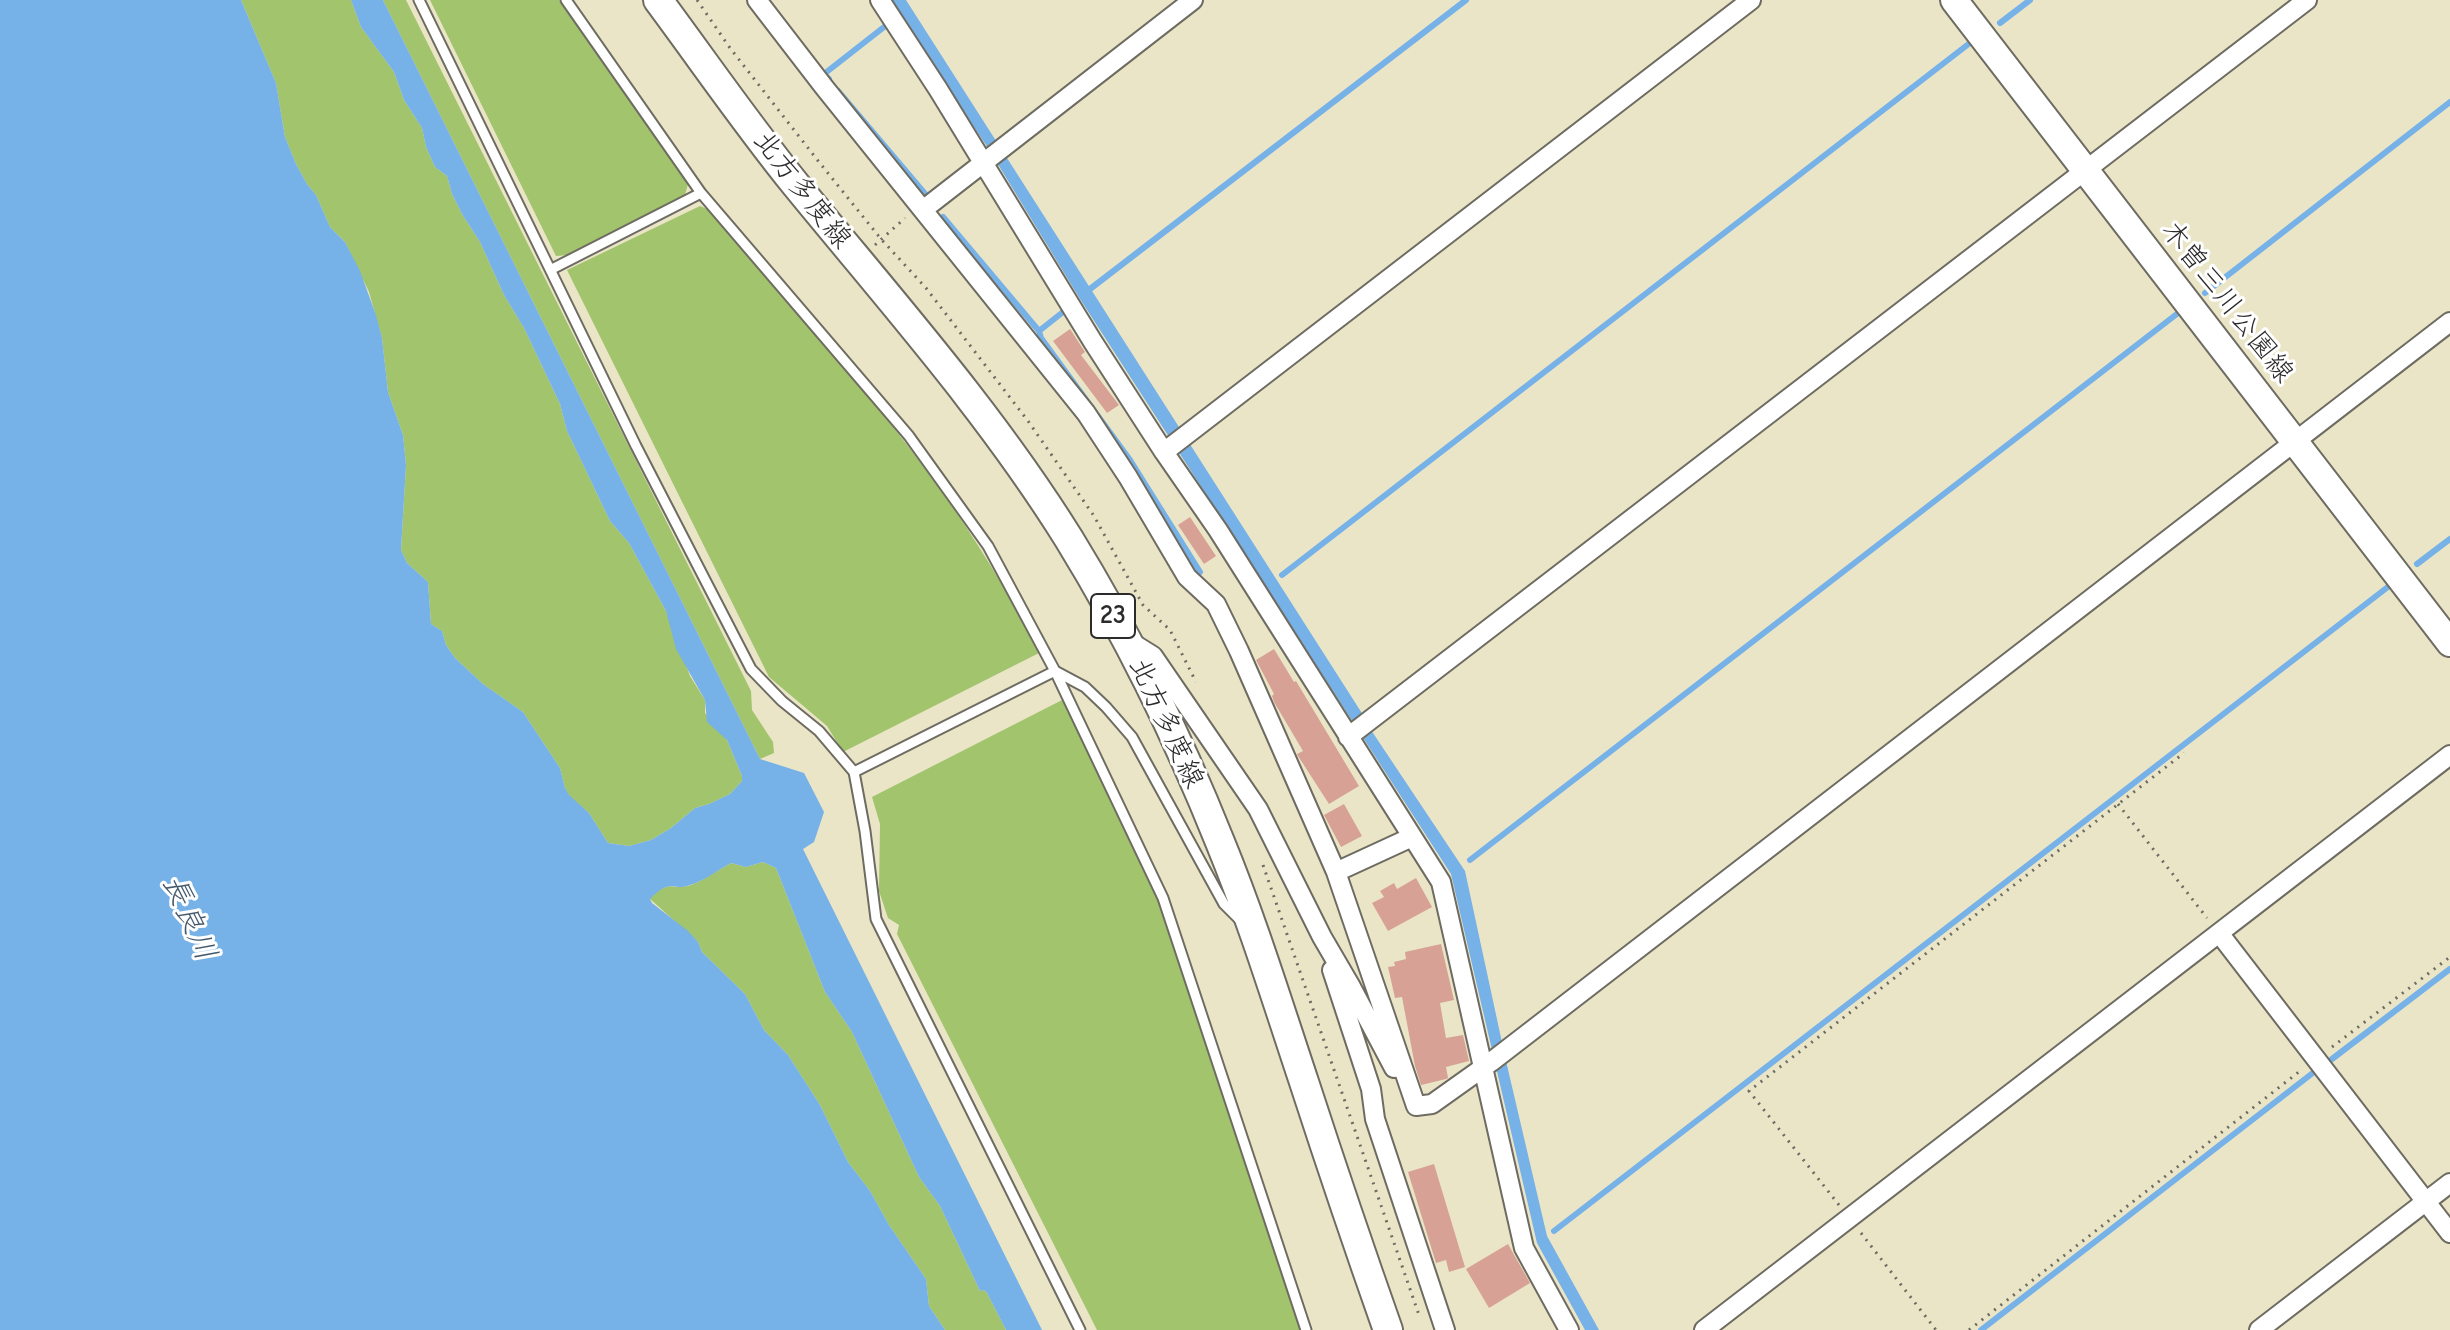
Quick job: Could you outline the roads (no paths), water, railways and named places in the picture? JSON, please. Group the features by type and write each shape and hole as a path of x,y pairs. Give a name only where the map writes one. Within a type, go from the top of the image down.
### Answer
{"main road":[{"name":"北方多度線","path":"658,0 792,180 964,389 1025,472 1069,539 1126,640 1185,759 1256,936 1388,1330"},
{"name":"木曽三川公園線","path":"1954,0 2450,643"}],"street":[{"path":"757,0 1086,413 1187,577 1216,604 1336,872 1416,1106"},
{"path":"880,0 1218,530 1357,730 1412,837 1441,882 1486,1066 1524,1248 1569,1330"},
{"path":"922,207 1193,0"},
{"path":"1167,450 1751,0"},
{"path":"1357,730 2307,0"},
{"path":"1416,1106 1432,1104 1486,1066 2450,322"},
{"path":"1126,640 1153,656 1258,809 1322,937 1416,1106"},
{"path":"1704,1330 2450,755"},
{"path":"1336,872 1412,837"},
{"path":"2219,933 2450,1233"},
{"path":"1322,937 1371,1089 1375,1119 1445,1330"},
{"path":"2259,1330 2450,1183"}],"lane":[{"path":"419,0 636,446 751,669 782,701 819,731 854,772 876,919 1080,1330"},
{"path":"566,0 701,193 909,436 988,546 1055,671 1163,898 1306,1330"},
{"path":"552,269 701,193"},
{"path":"854,772 1055,671"},
{"path":"1055,671 1085,687 1132,737 1224,904 1256,936"}],"water":[{"name":"長良川","path":"0,0 241,0 276,83 285,137 296,164 316,195 330,227 345,242 360,271 376,315 388,392 403,435 406,465 401,550 407,563 428,582 431,624 442,631 446,645 455,658 483,684 523,712 560,768 569,795 589,813 608,843 629,846 651,840 695,808 730,794 742,781 742,776 727,740 707,722 705,700 676,649 666,611 629,543 610,521 567,431 560,404 524,328 504,295 480,242 462,214 447,176 435,167 422,128 404,100 394,72 361,27 351,0 383,0 760,759 804,773 824,812 814,842 803,849 1042,1330 1006,1330 987,1293 980,1291 940,1206 919,1177 852,1032 825,992 776,868 763,862 746,867 731,863 695,883 663,889 650,899 688,931 702,952 745,994 764,1030 788,1055 820,1105 848,1162 926,1279 929,1306 945,1330 0,1330"},
{"path":"888,0 906,0 1371,730 1465,871 1547,1236 1599,1330 1585,1330 1537,1243 1451,874 1080,299 988,148"}],"waterway":[{"path":"1090,289 1466,0"},
{"path":"2000,23 2030,0"},
{"path":"829,79 824,74 884,27"},
{"path":"1282,575 1975,39"},
{"path":"838,91 926,195"},
{"path":"2205,293 2450,102"},
{"path":"943,217 1039,331"},
{"path":"1470,860 2182,310"},
{"path":"1063,312 1039,331 1041,338 1130,460 1200,572"},
{"path":"2417,564 2450,539"},
{"path":"1554,1231 2393,583"},
{"path":"2332,1059 2450,969"},
{"path":"1981,1330 2314,1072"}]}
